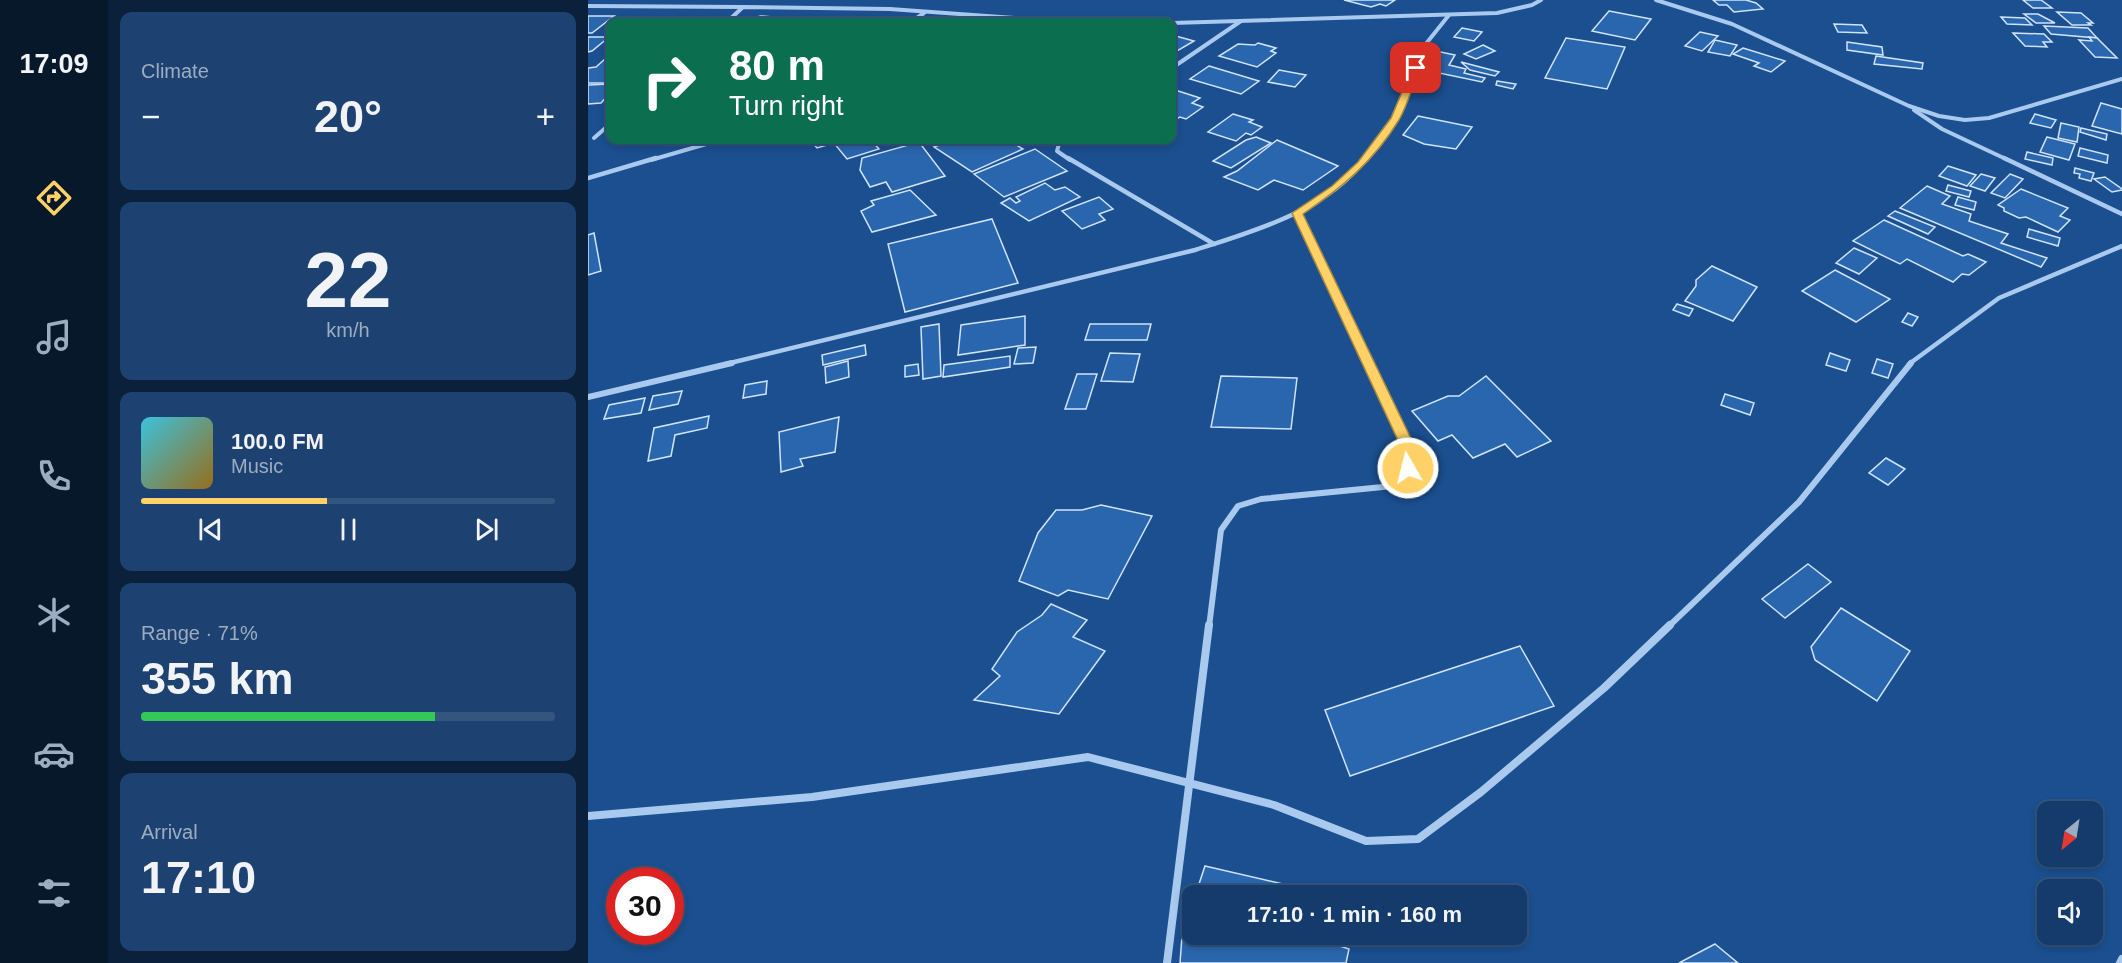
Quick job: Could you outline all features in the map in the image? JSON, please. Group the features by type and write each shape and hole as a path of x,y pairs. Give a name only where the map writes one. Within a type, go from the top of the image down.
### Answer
{"street":[{"path":"1176,23 1497,13 1532,5 1541,0"},
{"path":"1656,0 1732,24 1909,106 1939,116 1965,120 1989,118 2122,80"},
{"path":"588,6 890,9 1005,18"},
{"path":"730,18 742,7"},
{"path":"917,18 924,13"},
{"path":"588,397 950,311 1214,244 1262,229 1297,213 1335,188 1362,164 1395,118 1410,85 1421,50 1449,15"},
{"path":"1176,65 1242,21"},
{"path":"1909,106 1942,129 2122,214"},
{"path":"594,138 606,128"},
{"path":"588,178 706,144"},
{"path":"1059,144 1057,151 1075,164 1128,196 1177,220 1214,244"},
{"path":"1167,963 1221,530 1238,506 1261,499 1393,486 1408,468 1409,449 1297,213"},
{"path":"588,816 812,797 1088,757 1274,805 1366,841 1418,839 1481,792 1604,688 1799,502 1908,365 1999,298 2122,246"}],"building":[{"path":"1344,0 1395,0 1386,6 1380,4 1371,7"},
{"path":"1713,0 1746,0 1756,3 1763,9 1734,12 1727,5 1719,5"},
{"path":"2023,0 2041,0 2052,8 2033,8"},
{"path":"1609,11 1651,19 1635,40 1592,31"},
{"path":"2057,12 2081,13 2093,23 2088,23 2091,25 2072,25"},
{"path":"2024,14 2038,14 2055,23 2036,23"},
{"path":"588,16 614,16 606,18 606,22 592,33 588,33"},
{"path":"761,16 786,18 752,18"},
{"path":"2001,17 2025,18 2032,25 2007,24"},
{"path":"1834,24 1862,25 1867,33 1838,32"},
{"path":"2044,26 2088,28 2097,38 2051,34"},
{"path":"1462,28 1482,32 1474,41 1454,37"},
{"path":"1700,32 1718,36 1702,51 1685,46"},
{"path":"2013,33 2044,34 2052,42 2043,42 2047,47 2025,46"},
{"path":"1176,36 1194,41 1177,51"},
{"path":"588,37 606,37 606,39 588,52"},
{"path":"2089,37 2097,38 2117,58 2095,57 2079,40 2092,41"},
{"path":"1566,38 1625,47 1607,89 1545,78"},
{"path":"1715,40 1737,45 1730,56 1708,52"},
{"path":"1847,42 1882,47 1883,55 1847,50"},
{"path":"1258,43 1276,48 1271,51 1276,53 1257,67 1219,56 1238,44 1255,45"},
{"path":"1483,45 1495,51 1476,59 1464,54"},
{"path":"1743,48 1785,61 1771,72 1754,66 1759,63 1733,54"},
{"path":"1431,50 1455,55 1449,65 1466,69 1464,73 1485,78 1482,82 1420,69"},
{"path":"1876,56 1923,63 1922,69 1874,64"},
{"path":"606,59 606,83 588,83 588,68 596,67"},
{"path":"1461,62 1499,72 1495,76 1470,70"},
{"path":"1209,66 1259,81 1241,94 1190,79"},
{"path":"1279,70 1306,75 1295,87 1268,82"},
{"path":"1497,81 1516,84 1513,89 1496,85"},
{"path":"606,84 606,97 601,103 588,104 588,85"},
{"path":"1176,90 1200,98 1192,103 1203,107 1186,119 1180,117 1176,119"},
{"path":"2101,103 2122,109 2122,134 2092,126"},
{"path":"1233,114 1253,120 1249,122 1262,127 1251,135 1246,133 1236,141 1208,132"},
{"path":"2035,114 2056,120 2051,128 2030,123"},
{"path":"1418,116 1472,127 1456,149 1424,144 1403,135"},
{"path":"2061,123 2079,127 2077,142 2058,138"},
{"path":"2081,128 2107,134 2106,140 2080,132"},
{"path":"1256,137 1271,143 1231,168 1213,161 1246,140"},
{"path":"2047,137 2075,144 2069,160 2040,152"},
{"path":"1277,140 1338,166 1303,190 1274,180 1258,190 1224,177 1237,171"},
{"path":"814,144 831,144 817,148"},
{"path":"835,144 875,144 879,149 847,159"},
{"path":"912,144 921,144 945,176 892,192 886,182 870,187 860,170 862,158"},
{"path":"942,144 1015,144 1023,149 972,172 934,147"},
{"path":"2080,148 2108,155 2107,163 2078,156"},
{"path":"1035,149 1067,171 1004,197 974,174"},
{"path":"2027,152 2053,158 2052,165 2025,159"},
{"path":"1948,166 1976,175 1967,186 1939,176"},
{"path":"2075,168 2094,173 2091,181 2079,178 2080,174 2074,173"},
{"path":"1981,174 1995,178 1985,191 1970,186"},
{"path":"2010,174 2023,179 2005,198 1991,193"},
{"path":"2105,177 2122,190 2112,192 2094,179"},
{"path":"1045,183 1055,190 1065,187 1080,197 1029,221 1001,203 1010,198 1016,203 1020,201 1016,197"},
{"path":"1948,185 1971,191 1969,197 1946,191"},
{"path":"1927,186 1950,196 1942,204 1971,214 1969,221 2008,234 2001,243 2047,258 2041,267 1900,208"},
{"path":"2021,189 2068,208 2060,216 2070,220 2058,232 2026,217 2019,218 2004,211 2004,208 1998,205"},
{"path":"910,190 936,215 872,232 861,211 874,205 871,201"},
{"path":"1099,197 1113,209 1099,214 1105,220 1082,229 1062,211"},
{"path":"1958,197 1976,202 1974,210 1955,205"},
{"path":"1895,211 1935,227 1928,234 1888,216"},
{"path":"992,219 1018,283 905,312 888,244"},
{"path":"1884,220 1963,256 1968,254 1986,262 1969,275 1962,274 1953,282 1907,259 1900,264 1853,241"},
{"path":"2029,229 2060,238 2058,246 2027,237"},
{"path":"594,233 601,271 588,275 588,235"},
{"path":"1854,248 1877,258 1859,274 1836,263"},
{"path":"1712,266 1757,287 1733,321 1685,301 1696,286 1696,280"},
{"path":"1835,270 1890,299 1856,322 1802,291"},
{"path":"1677,304 1693,309 1689,316 1673,310"},
{"path":"1908,313 1918,317 1912,326 1902,322"},
{"path":"1025,316 1025,345 958,355 961,325"},
{"path":"939,324 941,376 923,379 921,327"},
{"path":"1090,324 1151,324 1147,340 1085,340"},
{"path":"865,345 866,355 823,365 822,355"},
{"path":"1036,347 1033,363 1014,364 1018,348"},
{"path":"1110,353 1140,354 1133,382 1101,381"},
{"path":"1830,353 1850,360 1846,371 1826,365"},
{"path":"1010,356 1010,367 943,377 944,365"},
{"path":"1877,359 1893,364 1888,378 1872,373"},
{"path":"848,361 849,377 826,383 825,367"},
{"path":"918,364 919,375 905,377 905,366"},
{"path":"1077,374 1097,374 1086,409 1065,409"},
{"path":"1221,376 1297,378 1291,429 1211,427"},
{"path":"1486,376 1551,441 1517,457 1505,444 1473,458 1452,435 1438,441 1412,411 1448,396 1459,396"},
{"path":"767,381 766,394 743,398 745,385"},
{"path":"682,391 678,404 649,410 653,396"},
{"path":"1725,394 1754,403 1750,415 1721,405"},
{"path":"645,398 641,413 604,419 609,405"},
{"path":"709,416 707,428 675,435 671,456 648,461 654,428"},
{"path":"839,417 835,452 800,459 803,466 781,472 779,432"},
{"path":"1886,458 1905,469 1888,485 1869,473"},
{"path":"1101,505 1152,516 1108,599 1068,590 1058,596 1019,581 1038,533 1056,510 1082,510"},
{"path":"1808,564 1831,582 1785,618 1762,599"},
{"path":"1051,604 1087,620 1073,637 1105,651 1059,714 974,700 1000,676 992,669 1017,632 1042,615"},
{"path":"1841,608 1910,651 1877,701 1815,660 1811,647"},
{"path":"1520,646 1554,706 1350,776 1325,710"},
{"path":"1205,866 1288,885 1199,885"},
{"path":"1182,936 1182,945 1337,945 1349,949 1346,963 1180,963"},
{"path":"1715,944 1738,963 1679,963"}],"route":[{"path":"1408,468 1409,449 1297,213 1335,188 1362,164 1395,118 1416,68"}]}
